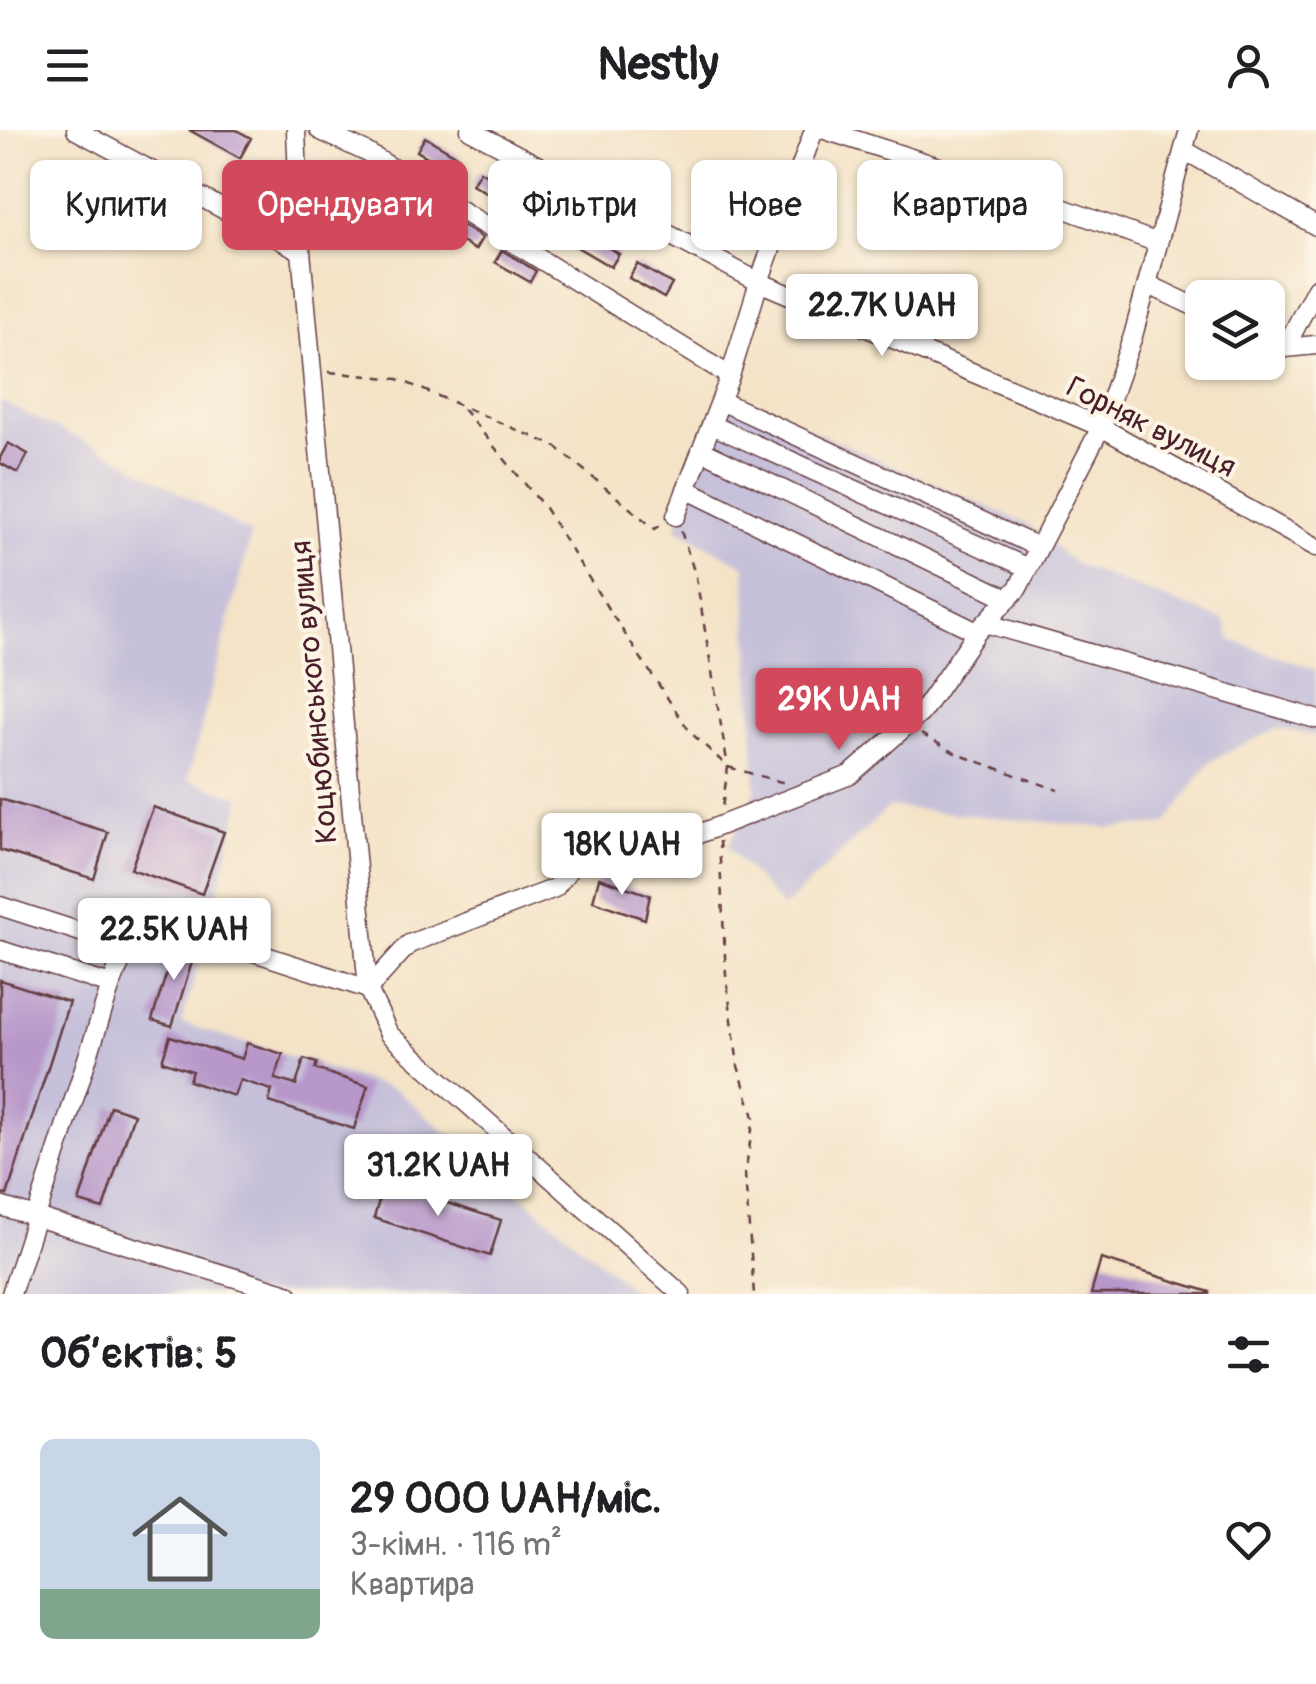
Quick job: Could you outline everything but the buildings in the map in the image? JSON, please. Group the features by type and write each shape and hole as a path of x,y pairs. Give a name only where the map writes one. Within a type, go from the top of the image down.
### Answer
{"street":[{"path":"76,130 301,251"},
{"name":"Коцюбинського вулиця","path":"296,130 301,251 368,988 389,1034 681,1294"},
{"path":"318,130 366,152 730,376"},
{"name":"Горняк вулиця","path":"470,130 758,282 1101,428 1316,547"},
{"path":"676,516 730,376 758,282 814,130"},
{"path":"825,130 1044,201 1158,243"},
{"path":"12,1294 110,985 137,914 368,988 408,944 555,888 600,829 665,847 850,775 921,713 981,627 1018,588 1101,428 1133,336 1189,130"},
{"path":"1184,150 1316,226"},
{"path":"1147,284 1185,302"},
{"path":"1285,331 1316,288"},
{"path":"1285,344 1316,345"},
{"path":"721,401 1038,546"},
{"path":"712,425 1028,568"},
{"path":"701,450 1008,599"},
{"path":"686,489 981,627 1316,719"},
{"path":"0,906 127,946"},
{"path":"0,950 110,985"},
{"path":"0,1206 288,1294"}],"path":[{"path":"312,371 398,380 555,446 655,529 676,516 696,578 728,767 719,826 726,975 738,1066 754,1117 744,1175 754,1294"},
{"path":"460,406 545,508 690,732 728,767 810,790"},
{"path":"907,726 957,754 1058,790"},
{"path":"564,876 665,847"}],"shaded area":[{"path":"729,394 1027,524 1075,564 1225,621 1231,640 1316,670 1316,736 1277,728 1210,761 1166,824 1109,828 889,807 783,908 728,847 756,789 745,566 676,528"},
{"path":"0,401 120,458 251,534 188,779 241,798 181,1023 396,1090 638,1294 0,1294"}]}
